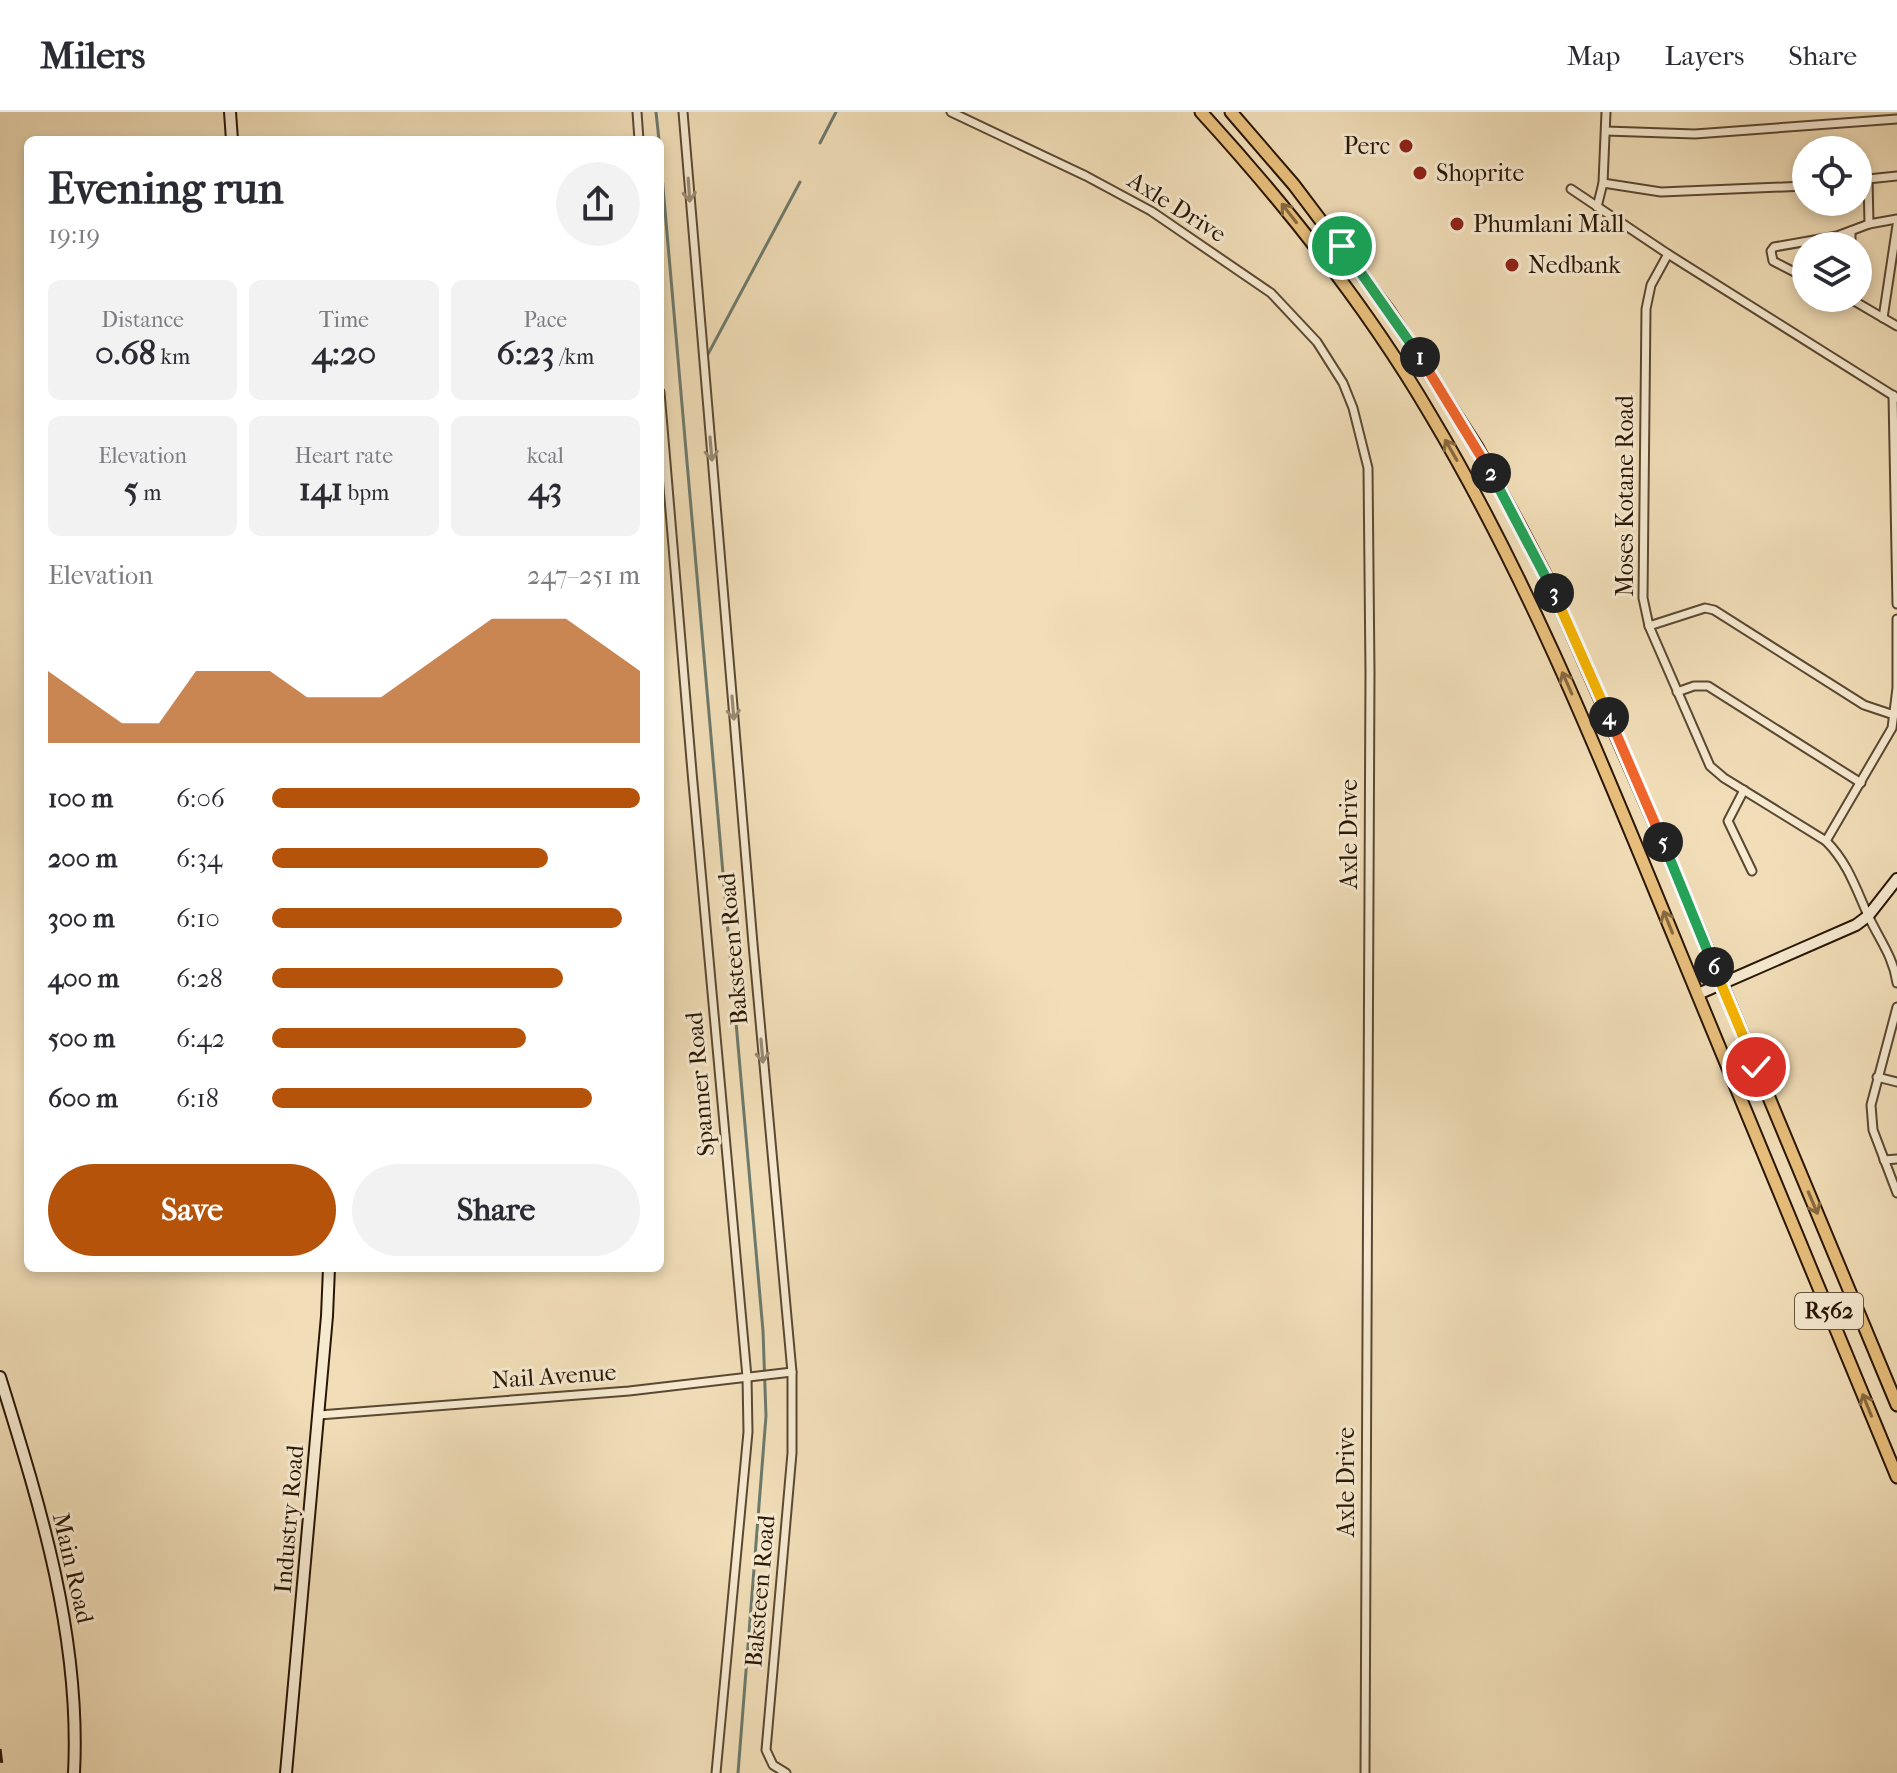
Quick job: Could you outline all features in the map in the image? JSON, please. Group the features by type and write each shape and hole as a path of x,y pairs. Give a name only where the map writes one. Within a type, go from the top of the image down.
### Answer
{"main road":[{"name":"R562","path":"1201,112 1276,197 1357,303 1428,410 1526,590 1571,690 1897,1477"},
{"name":"R562","path":"1231,112 1342,246 1422,359 1477,447 1549,582 1663,843 1897,1405"}],"street":[{"path":"230,112 232,136"},
{"path":"637,112 639,136"},
{"name":"Baksteen Road","path":"683,112 792,1372 792,1453 766,1750 773,1765 786,1773"},
{"name":"Axle Drive","path":"951,112 1129,198 1271,293 1301,322 1329,360 1343,383 1362,435 1370,492 1365,1773"},
{"path":"1597,207 1603,183 1606,112"},
{"path":"1606,131 1695,134 1897,119"},
{"path":"1872,179 1897,176"},
{"path":"1603,183 1661,192 1792,187"},
{"path":"1571,189 1895,397 1897,604"},
{"path":"1869,216 1869,224"},
{"path":"1851,231 1869,224 1897,222 1883,318"},
{"path":"1792,244 1774,247 1771,251 1773,261 1792,271"},
{"name":"Moses Kotane Road","path":"1668,254 1651,285 1646,309 1643,598 1649,626 1710,766 1826,841 1844,861 1868,916 1895,959 1897,983"},
{"path":"1872,312 1897,326"},
{"name":"Spanner Road","path":"664,439 747,1377 748,1432 716,1773"},
{"path":"1649,626 1705,608 1714,610 1864,705 1894,715"},
{"path":"1826,841 1885,742 1894,715 1897,619"},
{"path":"1677,692 1694,686 1708,686 1861,783"},
{"path":"1744,790 1728,821 1752,871"},
{"path":"1698,994 1848,930 1893,892 1897,879"},
{"path":"1897,1007 1895,1023 1877,1077 1871,1118 1897,1193"},
{"path":"1877,1077 1897,1082"},
{"path":"1884,1160 1897,1159"},
{"name":"Industry Road","path":"286,1773 319,1415 329,1272"},
{"name":"Nail Avenue","path":"319,1415 629,1391 792,1372"},
{"name":"Main Road","path":"0,1377 47,1538 67,1628 75,1697 74,1773"}],"waterway":[{"path":"656,112 659,136"},
{"path":"820,143 836,112"},
{"path":"707,356 800,182"},
{"path":"664,199 763,1331 766,1416 738,1773"}],"railway":[{"path":"0,1749 3,1773"}],"place":[{"name":"Perc","path":"1406,146"},
{"name":"Shoprite","path":"1420,173"},
{"name":"Phumlani Mall","path":"1457,224"},
{"name":"Nedbank","path":"1512,265"}],"route":[{"path":"1342,246 1422,359 1477,447 1549,582 1756,1067"}]}
